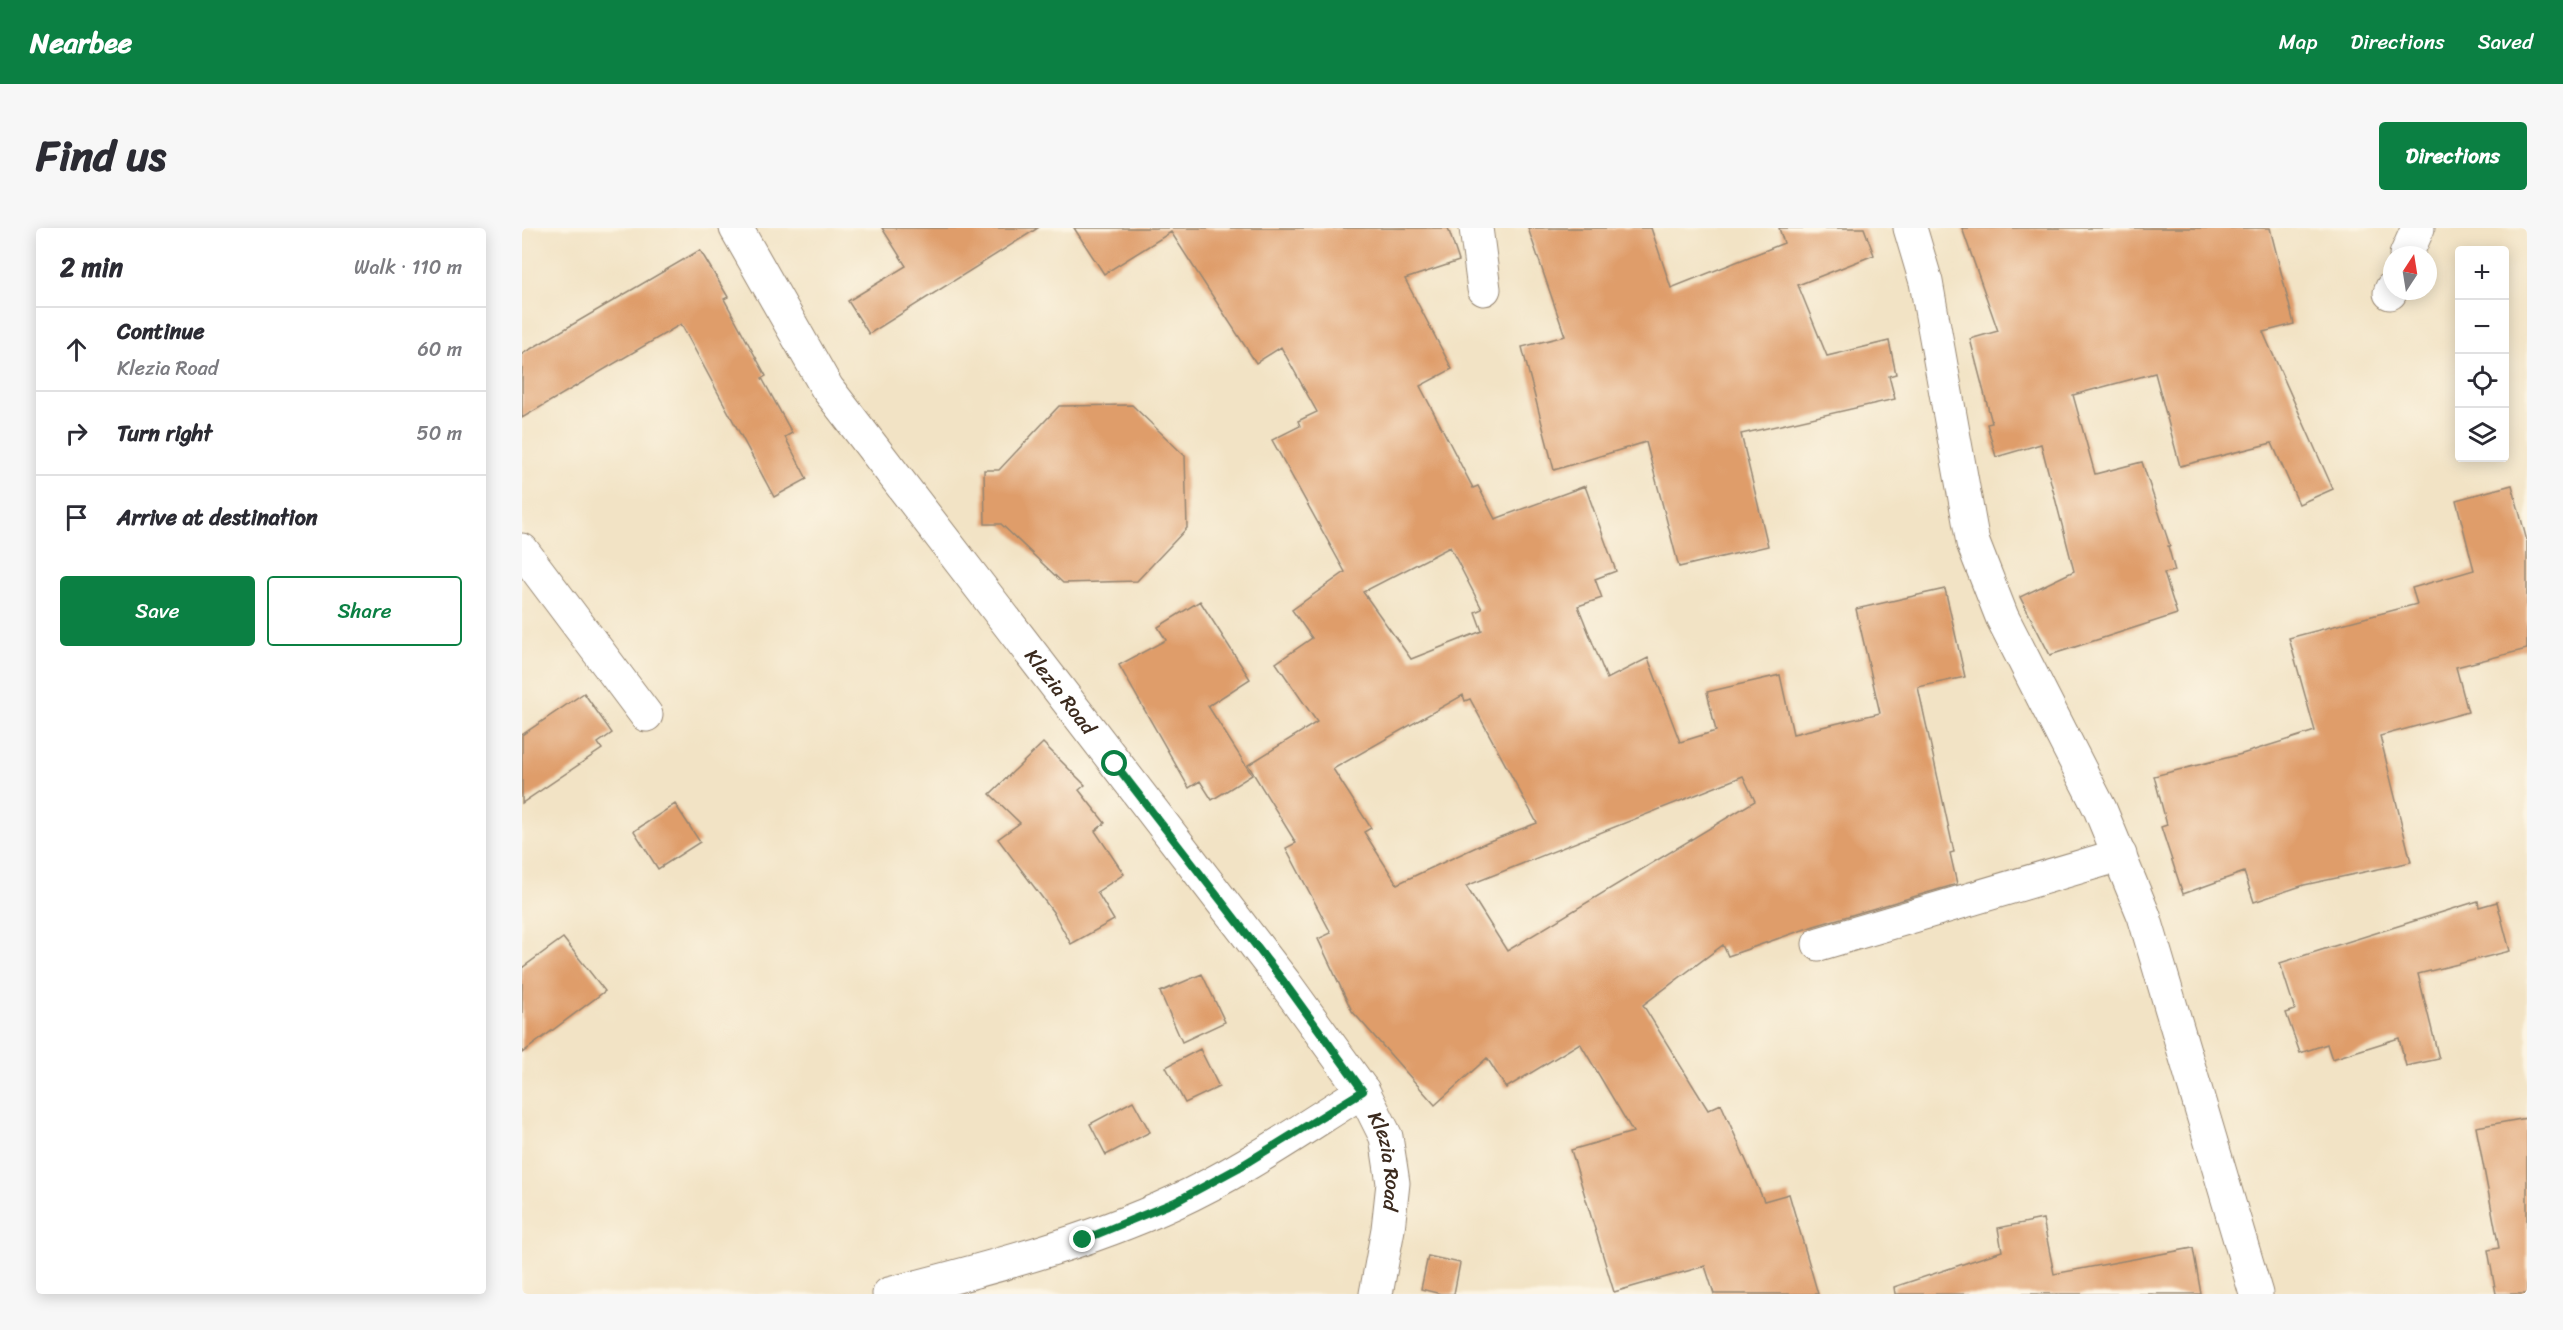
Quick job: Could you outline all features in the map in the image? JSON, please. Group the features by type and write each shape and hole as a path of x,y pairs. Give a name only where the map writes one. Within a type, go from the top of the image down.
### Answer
{"street":[{"name":"Klezia Road","path":"736,228 827,388 1284,982 1363,1091 1386,1137 1393,1183 1388,1229 1376,1294"},
{"path":"1476,228 1484,289"},
{"path":"1910,228 1926,282 1973,543 2002,617 2100,809 2144,916 2256,1294"},
{"path":"2410,246 2418,228"},
{"path":"522,550 646,715"},
{"path":"1819,944 2120,855"},
{"path":"889,1294 999,1266 1083,1240 1175,1202 1238,1168 1363,1091"}],"building":[{"path":"882,228 1038,228 869,334 848,301 906,266"},
{"path":"1074,228 1448,228 1459,261 1405,279 1452,369 1420,386 1473,488 1478,486 1495,519 1585,486 1616,571 1595,579 1602,598 1578,606 1607,679 1648,658 1680,742 1716,731 1707,692 1780,675 1793,734 1880,713 1856,609 1945,589 1965,677 1918,687 1954,852 1950,853 1957,884 1814,926 1728,956 1723,945 1643,1005 1708,1110 1721,1104 1764,1201 1789,1194 1818,1294 1714,1294 1705,1266 1614,1292 1571,1150 1633,1132 1580,1043 1506,1088 1487,1058 1435,1105 1352,1011 1318,939 1331,933 1286,848 1296,843 1248,765 1317,722 1276,663 1312,638 1292,610 1345,572 1272,440 1300,426 1298,421 1317,412 1281,347 1256,363 1171,232 1104,274","holes":["1450,547 1482,609 1475,612 1482,631 1411,659 1363,592","1463,695 1465,701 1470,699 1537,823 1487,842 1397,884 1364,832 1371,828 1333,769","1743,776 1755,801 1507,951 1466,886"]},
{"path":"1528,228 1651,228 1671,288 1784,243 1779,228 1864,228 1874,255 1798,285 1827,356 1889,341 1896,374 1889,376 1895,399 1741,434 1768,546 1679,567 1646,442 1554,470 1522,347 1565,336"},
{"path":"1962,228 2270,228 2294,324 2263,332 2333,489 2299,504 2272,443 2180,466 2155,373 2073,395 2095,474 2142,462 2170,546 2168,546 2175,571 2164,573 2177,614 2050,655 2020,597 2074,571 2041,444 1996,457 1987,424 1992,423 1970,339 1998,331"},
{"path":"700,250 728,297 724,299 766,376 762,378 792,433 785,437 807,479 774,497 681,324 522,418 522,354"},
{"path":"1132,405 1185,456 1187,528 1137,581 1063,583 1001,524 985,524 984,470 999,470 1059,406"},
{"path":"2512,485 2527,541 2527,649 2456,667 2468,712 2380,736 2411,862 2304,885 2254,902 2244,872 2183,894 2161,827 2167,825 2154,776 2242,754 2315,731 2289,638 2417,604 2412,588 2474,570 2456,500"},
{"path":"1200,601 1250,679 1208,706 1252,775 1212,800 1200,781 1189,788 1119,665 1166,640 1158,627"},
{"path":"584,693 612,733 598,743 602,749 522,803 522,735"},
{"path":"1043,743 1085,785 1079,790 1105,823 1095,831 1124,874 1097,892 1114,920 1071,944 1053,912 998,839 1020,823 990,794"},
{"path":"675,804 700,842 658,869 634,831"},
{"path":"2478,901 2479,907 2497,902 2510,951 2418,974 2439,1059 2406,1066 2399,1038 2332,1059 2327,1044 2300,1053 2286,1013 2295,1010 2280,963"},
{"path":"563,938 605,991 522,1053 522,968"},
{"path":"1202,974 1225,1022 1182,1042 1160,992"},
{"path":"1200,1049 1219,1087 1185,1103 1166,1067"},
{"path":"1133,1101 1150,1132 1106,1155 1090,1124"},
{"path":"2527,1118 2527,1294 2496,1294 2488,1250 2499,1248 2476,1127"},
{"path":"2043,1219 2054,1274 2193,1248 2201,1294 1895,1294 1894,1287 2002,1251 1998,1228"},
{"path":"1428,1256 1460,1263 1454,1294 1441,1294 1421,1289"}],"route":[{"path":"1083,1240 1175,1202 1238,1168 1363,1091 1284,982 1115,764"}]}
